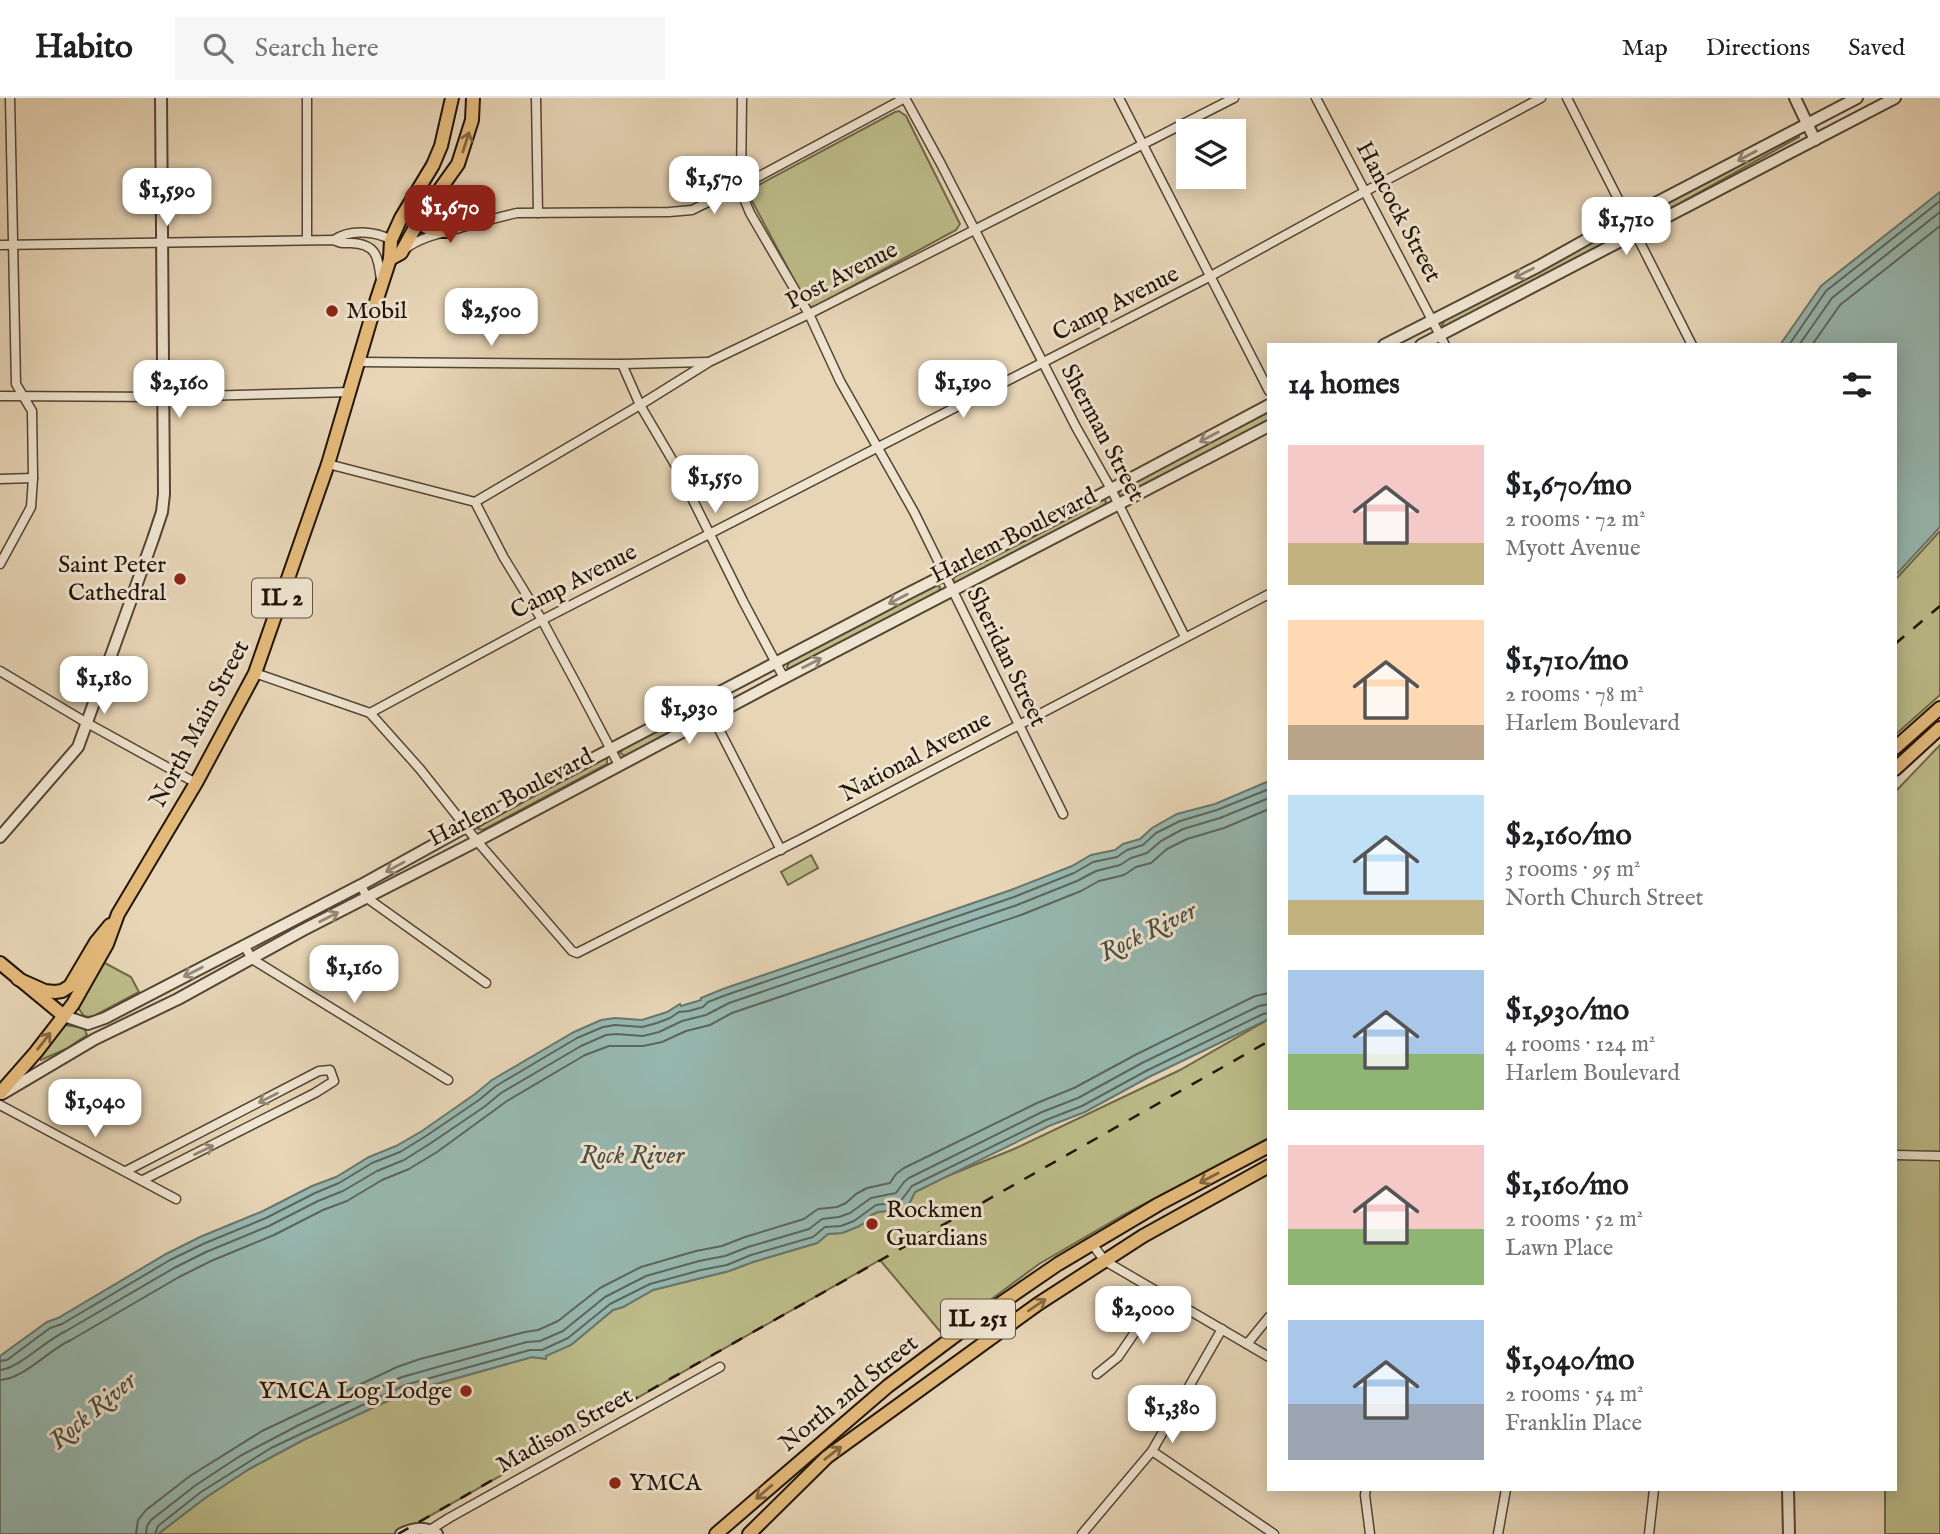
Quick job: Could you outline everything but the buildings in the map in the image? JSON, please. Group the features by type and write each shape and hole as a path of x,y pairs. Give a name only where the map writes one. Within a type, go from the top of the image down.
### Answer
{"main road":[{"name":"North Main Street","path":"395,256 391,240 433,165 441,146 452,98"},
{"name":"North Main Street","path":"0,1094 73,1004 107,944 118,914 196,783 255,673 328,464 381,286 395,256 458,164 472,120 472,98"},
{"path":"433,165 417,212 422,226 446,231"},
{"path":"1897,746 1940,708"},
{"path":"1897,767 1940,728"},
{"name":"IL 2","path":"0,963 18,979 45,991 62,991 70,986 96,942 118,914"},
{"path":"18,979 64,1016"},
{"name":"North 2nd Street","path":"716,1534 888,1386 972,1323 1091,1244 1159,1204 1267,1147"},
{"name":"North 2nd Street","path":"749,1534 827,1457 1038,1304 1143,1236 1267,1167"}],"street":[{"path":"0,564 31,507 33,478 32,411 16,384 10,98"},
{"path":"0,837 78,747 162,512 161,98"},
{"path":"307,98 307,240"},
{"path":"536,98 538,213"},
{"name":"Sheridan Street","path":"742,98 741,187 745,201 809,314 840,381 914,512 1063,814"},
{"path":"395,256 419,240 517,213 685,212 741,187 905,98"},
{"name":"Sherman Street","path":"905,98 1111,489 1185,637"},
{"path":"1119,98 1267,387"},
{"name":"Post Avenue","path":"475,502 709,362 1234,98"},
{"name":"Hancock Street","path":"1316,98 1442,340"},
{"name":"Camp Avenue","path":"370,713 542,620 1209,277 1541,98"},
{"path":"1567,98 1691,343"},
{"path":"1795,98 1815,140"},
{"path":"1388,343 1857,98"},
{"path":"1442,340 1895,98"},
{"path":"449,177 443,197 450,215 467,220 490,219"},
{"path":"334,240 341,235 365,233 378,234 391,240"},
{"path":"0,245 334,240 370,247 379,263 381,286"},
{"path":"360,362 709,362"},
{"path":"622,364 640,405 677,468 784,678"},
{"path":"0,396 163,397 351,392"},
{"name":"Harlem Boulevard","path":"88,1024 105,1018 361,885 611,749 1267,406"},
{"name":"Harlem Boulevard","path":"0,1094 95,1040 178,999 784,678 1267,427"},
{"path":"328,464 475,502 619,765"},
{"path":"0,479 33,478"},
{"name":"National Avenue","path":"477,841 572,951 580,952 781,850 1267,595"},
{"path":"0,671 196,783"},
{"path":"255,673 370,713 420,769 477,841"},
{"path":"704,700 781,850"},
{"path":"361,885 367,898 486,983"},
{"path":"244,945 252,959 448,1080"},
{"path":"64,1016 88,1024 95,1040"},
{"path":"126,1171 319,1072 330,1070 334,1081 315,1093 143,1180"},
{"path":"0,1105 176,1199"},
{"path":"1897,1155 1940,1156"},
{"path":"1091,1244 1105,1261 1267,1356"},
{"path":"1097,1374 1118,1357 1161,1294"},
{"path":"1247,1344 1267,1319"},
{"path":"1082,1534 1152,1451 1222,1329"},
{"name":"Madison Street","path":"433,1532 449,1518 720,1367"},
{"path":"1152,1451 1274,1534"},
{"path":"1366,1491 1370,1534"},
{"path":"1498,1534 1506,1491"},
{"path":"1649,1534 1654,1491"},
{"path":"1788,1491 1789,1534"},
{"path":"401,1534 415,1528 433,1532"}],"green space":[{"path":"899,111 906,116 960,224 956,230 811,307 751,199 751,189"},
{"path":"1798,135 1799,137 1644,223 1639,222 1640,218"},
{"path":"1620,228 1625,228 1623,233 1447,327 1442,325 1445,320"},
{"path":"1267,413 1267,421 1120,496 1118,494 1121,489"},
{"path":"1102,499 1106,501 1105,506 954,583 955,576"},
{"path":"1940,531 1940,695 1897,733 1897,578"},
{"path":"936,585 940,587 939,592 788,669 789,662"},
{"path":"699,709 703,711 701,716 625,756 620,753 623,749"},
{"path":"1940,745 1940,1534 1885,1534 1885,1491 1897,1491 1897,790"},
{"path":"607,759 607,764 483,830 478,829 480,825"},
{"path":"811,855 818,868 788,885 781,872"},
{"path":"103,962 131,977 139,992 94,1016 84,1016 79,1005"},
{"path":"1267,1020 1267,1139 1123,1215 1039,1264 943,1335 880,1260 398,1534 158,1534 249,1469 305,1439 407,1392 532,1357 540,1358 571,1345 613,1310 653,1290 729,1271 817,1243 828,1234 842,1233 857,1227 878,1212 902,1209 908,1206 915,1192 945,1177 1014,1149 1180,1070"},
{"path":"65,1025 84,1028 87,1035 66,1049 41,1060 40,1058"}],"water":[{"path":"1940,192 1940,527 1897,574 1897,343 1781,343 1821,286"},
{"name":"Rock River","path":"1267,782 1267,1020 1149,1077 1085,1112 1049,1126 915,1192 908,1206 902,1209 878,1212 857,1227 842,1233 828,1234 817,1243 729,1271 653,1290 613,1310 571,1345 546,1356 546,1359 532,1357 407,1392 305,1439 249,1469 158,1534 0,1534 0,1356 47,1322 166,1254 336,1177 369,1157 396,1146 422,1131 492,1080 574,1032 601,1020 642,1020 667,1012 680,1004 681,1006 701,1000 723,989 1011,890 1072,866 1091,855 1115,850 1123,844 1140,839 1152,828 1177,814 1215,804"}],"railway":[{"path":"1897,642 1940,606"},
{"path":"398,1534 1267,1042"}],"place":[{"name":"Mobil","path":"332,311"},
{"name":"Saint Peter Cathedral","path":"180,579"},
{"name":"Rockmen Guardians","path":"872,1224"},
{"name":"YMCA Log Lodge","path":"466,1391"},
{"name":"YMCA","path":"615,1483"}]}
